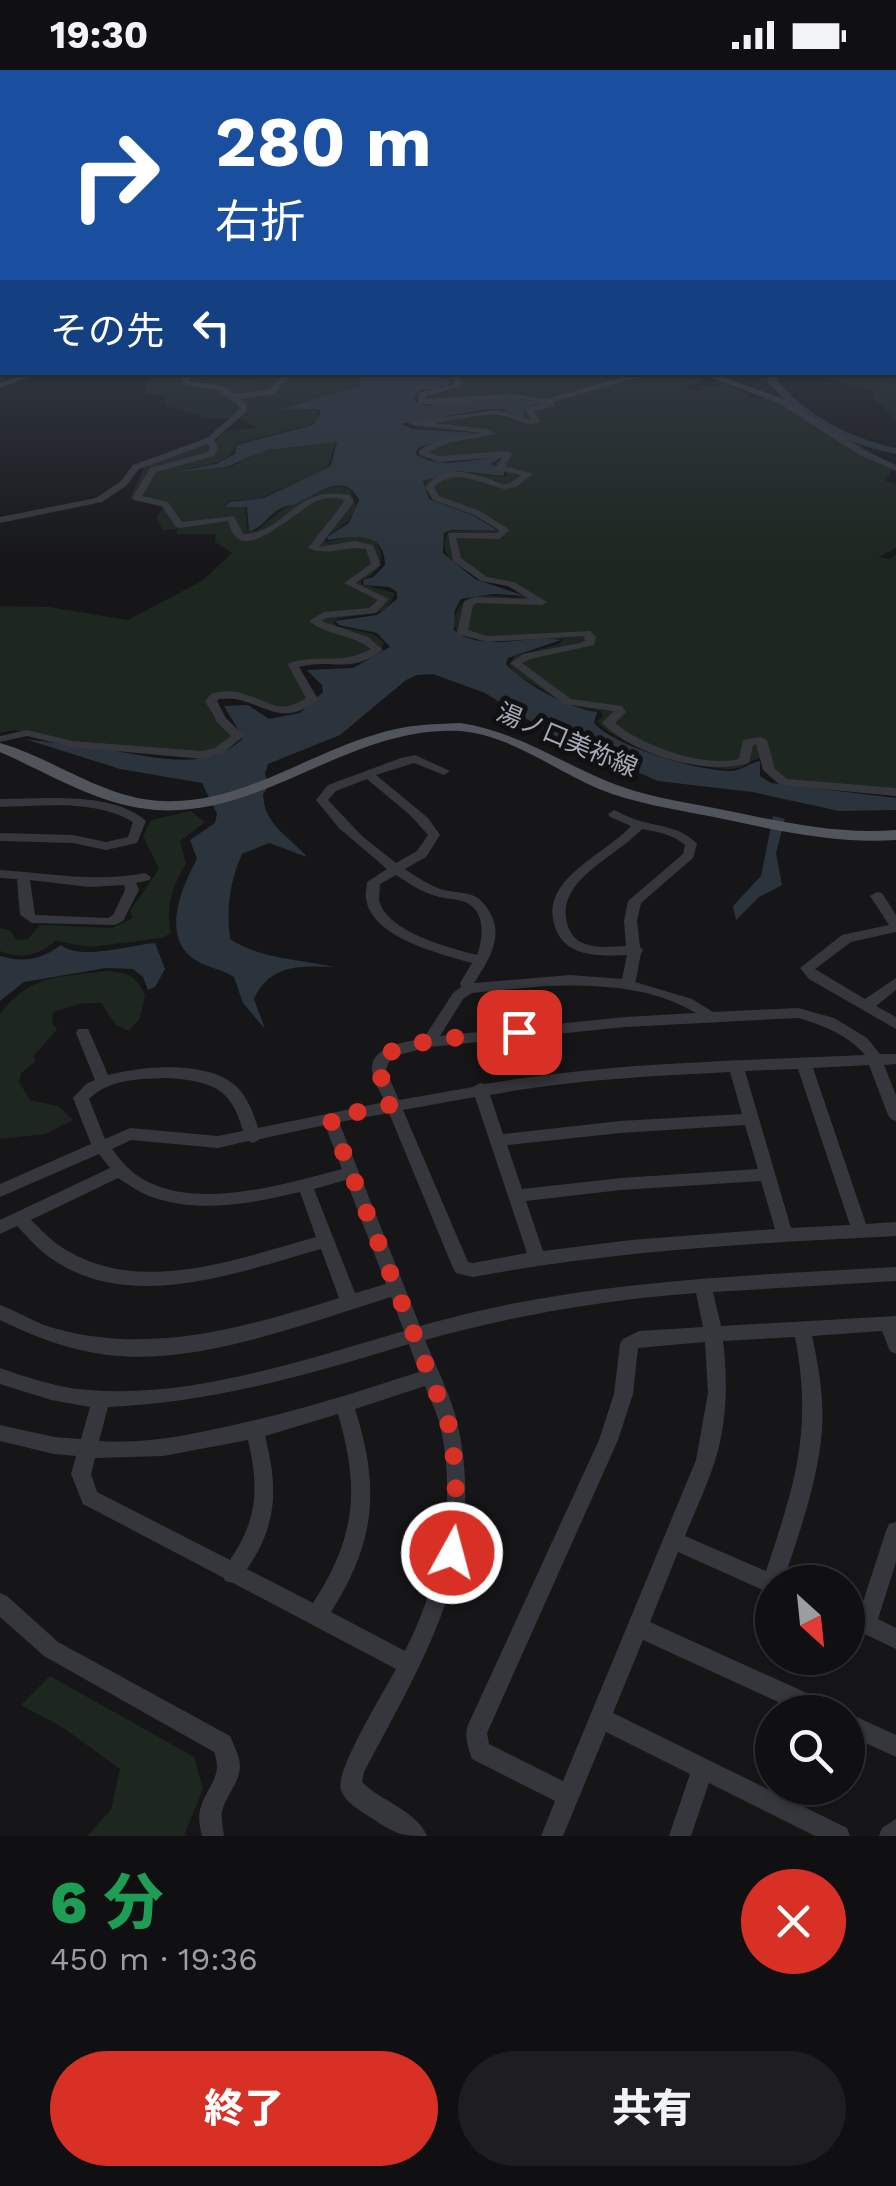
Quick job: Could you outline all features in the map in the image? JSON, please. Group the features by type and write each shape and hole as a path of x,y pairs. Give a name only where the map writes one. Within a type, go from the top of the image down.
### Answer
{"main road":[{"name":"湯ノ口美祢線","path":"0,743 94,791 126,800 179,805 232,796 273,782 357,742 408,729 458,727 504,737 584,777 636,796 853,837 896,835"}],"street":[{"path":"0,520 95,502 124,483 136,467 210,440 244,411 236,399"},
{"path":"421,399 432,404 471,399"},
{"path":"533,399 553,399"},
{"path":"777,399 861,452 896,468"},
{"path":"548,401 552,404 529,410 536,422 532,423 519,422 507,412 414,423 492,434 435,445 422,452 430,458 508,454 500,468 529,474 509,487 484,477 462,475 439,478 430,487 436,498 477,513 504,530 500,536 451,536 456,559 484,579 511,584 542,602 476,600 468,604 462,632 488,639 586,634 591,637 583,646 527,656 516,663 568,702 618,708 620,712 608,723 621,735 700,763 727,766 745,761 747,742 761,740 769,770 784,782 896,792"},
{"path":"0,743 27,733 86,746 202,756 219,751 238,736 215,712 211,702 215,696 239,695 270,711 289,711 312,699 293,666 314,661 347,665 378,650 370,641 314,621 324,615 372,611 384,599 348,583 376,565 370,547 354,542 329,551 313,548 344,511 350,502 347,498 331,494 318,498 290,512 264,534 249,539 240,537 232,518 179,525 165,504 137,498 152,470 211,454 214,448 210,440"},
{"path":"444,771 415,759 332,788 322,800 395,868 437,893 472,900 480,906 489,938 482,961 467,983 468,990"},
{"path":"368,774 422,818 434,835 422,854 374,882 370,892 372,904 380,916 417,940 482,961"},
{"path":"0,803 70,803 110,809 140,821 132,840 117,845 0,837"},
{"path":"614,814 637,827 685,837 692,850 635,900 628,922 636,950 628,983"},
{"path":"636,950 596,950 569,942 563,934 558,904 570,880 637,827"},
{"path":"0,874 23,874 84,886 145,877"},
{"path":"23,874 27,915 32,920 110,922 118,918 132,890 129,881"},
{"path":"877,896 896,927 847,938 808,968 814,976 896,1024"},
{"path":"429,1042 458,996 468,990 576,979 628,983 703,1008 710,1018"},
{"path":"866,1006 896,983"},
{"path":"896,1115 870,1051 851,1034 812,1015 625,1022 429,1042 390,1052 381,1061 379,1071 462,1268 473,1270 537,1256 685,1240 896,1229"},
{"path":"83,1033 104,1082"},
{"path":"0,1191 130,1134 218,1142 480,1088 598,1074 896,1059"},
{"path":"804,1064 860,1232"},
{"path":"736,1066 785,1235"},
{"path":"253,1137 246,1110 237,1097 204,1077 160,1072 104,1082 85,1091 81,1098 88,1124 118,1171 156,1195 222,1201 350,1172"},
{"path":"480,1088 537,1256"},
{"path":"330,1118 448,1422 457,1460 458,1500 452,1553 439,1604 354,1769 350,1785 360,1798 416,1836"},
{"path":"500,1140 750,1119"},
{"path":"0,1227 118,1171"},
{"path":"518,1196 638,1183 766,1176"},
{"path":"305,1184 349,1302"},
{"path":"19,1218 37,1240 59,1256 88,1271 120,1278 184,1278 326,1241"},
{"path":"0,1376 44,1390 100,1400 220,1388 414,1334 534,1306 703,1285 896,1274"},
{"path":"552,1836 706,1460 718,1416 715,1332 703,1285"},
{"path":"0,1312 29,1329 71,1344 164,1349 209,1342 396,1288"},
{"path":"568,1795 480,1751 476,1733 580,1500 612,1441 630,1374 630,1344 639,1339 715,1332 892,1323 896,1346"},
{"path":"778,1565 808,1468 816,1417 811,1365 802,1328"},
{"path":"0,1433 86,1450 170,1448 254,1428 430,1376"},
{"path":"100,1400 81,1474 90,1498 409,1664"},
{"path":"316,1616 340,1582 362,1516 359,1454 344,1403"},
{"path":"232,1574 252,1548 268,1498 266,1470 254,1428"},
{"path":"865,1602 896,1531"},
{"path":"673,1540 755,1576"},
{"path":"0,1603 52,1649 222,1744 231,1760 231,1775 212,1800 207,1817 213,1836"},
{"path":"865,1624 896,1639"},
{"path":"637,1627 786,1695"},
{"path":"601,1718 811,1830 839,1836"},
{"path":"865,1732 896,1746"},
{"path":"680,1836 702,1770"},
{"path":"890,1836 896,1830"}],"shaded area":[{"path":"165,399 312,399 276,410 317,410 318,418 312,424 236,444 219,461 175,473 230,467 264,451 335,442 329,465 320,471 261,498 228,501 224,507 245,507 247,530 257,531 288,506 313,493 339,487 350,489 356,508 348,521 323,539 327,542 360,536 376,543 382,556 380,563 361,584 395,593 391,602 378,612 334,621 336,626 373,634 384,642 381,651 354,661 294,664 308,695 289,708 267,708 223,693 208,705 213,717 231,731 233,742 202,753 71,743 14,730 0,733 0,606 48,607 128,620 202,581 232,553 215,542 216,534 162,530 157,517 163,508 130,498 145,466 214,442 226,431 257,428 238,418 210,419 165,406"},
{"path":"313,399 413,399 427,406 482,399 544,403 526,407 523,418 502,409 489,409 401,424 413,429 480,433 419,447 415,454 425,459 447,463 504,456 491,464 504,471 504,476 456,471 423,481 429,499 472,515 497,530 451,530 444,533 443,553 475,579 525,596 493,594 461,599 455,610 454,630 479,641 561,640 508,658 506,664 548,695 597,712 594,723 638,749 716,770 734,771 760,761 760,776 771,783 896,798 896,810 839,811 752,792 658,781 554,736 485,693 433,674 417,675 340,735 268,764 265,774 269,786 263,794 264,805 278,829 307,857 269,843 242,854 230,895 230,939 267,955 334,967 298,967 268,979 254,999 265,1029 243,1003 234,977 195,960 177,934 181,895 197,859 190,840 215,823 217,814 202,783 120,769 25,739 162,759 214,756 243,738 224,706 248,705 269,719 300,713 323,692 322,685 307,670 353,668 390,647 377,633 335,621 377,615 397,599 397,592 389,587 364,585 363,580 373,577 385,565 379,546 366,538 328,540 349,523 359,500 353,491 338,485 321,490 280,508 249,531 247,507 225,507 229,502 264,498 331,466 337,442 267,450 226,467 173,473 216,464 235,454 237,445 313,425 321,413 318,409 277,410"},
{"path":"416,399 500,399 421,404"},
{"path":"509,399 769,399 828,426 888,462 894,469 885,481 896,484 896,548 879,557 890,559 896,555 896,796 784,784 765,772 761,758 736,769 719,768 639,746 597,721 603,716 600,711 568,705 516,674 509,665 515,656 559,644 563,639 490,641 459,634 454,620 470,598 526,596 471,572 448,556 444,545 449,531 497,529 470,513 433,500 424,484 428,478 455,472 505,477 506,471 493,465 505,456 422,459 417,456 422,447 481,433 407,424 494,409 512,412 522,402"},
{"path":"875,399 896,399 896,421"},
{"path":"191,811 205,822 180,841 186,864 171,897 171,933 162,938 90,947 56,941 36,953 23,955 0,951 0,928 10,930 16,940 28,939 40,925 112,928 133,918 130,911 159,869 143,836 151,820"},
{"path":"773,816 785,819 776,853 782,885 759,897 736,920 733,906 761,876"},
{"path":"155,943 165,969 155,987 148,990 143,977 133,969 106,968 24,982 0,1001 0,956 32,959 61,945 69,950 92,952"},
{"path":"106,971 126,974 138,983 145,995 140,1018 129,1031 116,1025 101,1003 83,1003 53,1012 52,1022 57,1030 34,1055 35,1062 21,1073 19,1082 30,1100 58,1106 73,1120 45,1134 0,1139 0,1014 35,984"},
{"path":"50,1676 194,1757 203,1789 187,1836 87,1836 111,1810 120,1769 62,1727 21,1705"}],"waterway":[{"path":"789,399 846,435 896,451"}],"route":[{"path":"452,1553 458,1500 457,1460 448,1422 330,1118 393,1104 379,1071 381,1061 390,1052 429,1042 519,1032"}]}
